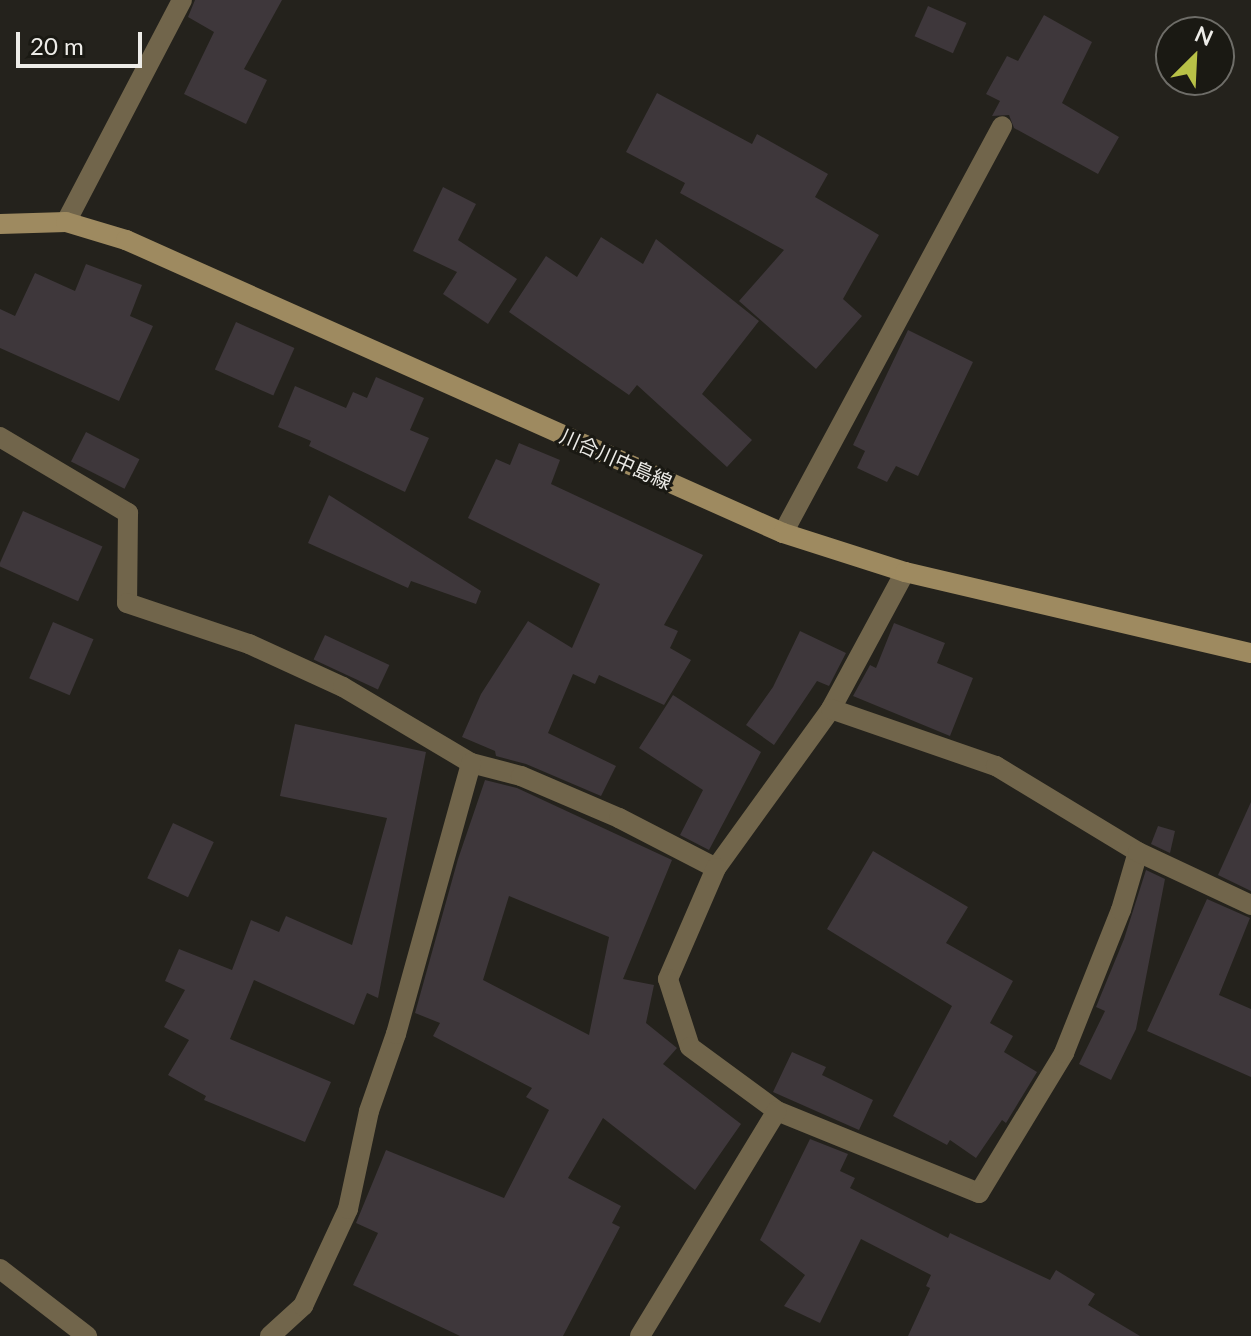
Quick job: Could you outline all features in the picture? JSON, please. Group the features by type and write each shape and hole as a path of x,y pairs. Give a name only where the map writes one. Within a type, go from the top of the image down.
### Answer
{"main road":[{"name":"川合川中島線","path":"0,224 66,222 126,240 783,533 905,572 1251,653"}],"street":[{"path":"66,222 182,0"},
{"path":"783,533 1002,126"},
{"path":"0,437 128,513 127,603 249,644 343,687 471,763 521,776 619,818 716,868"},
{"path":"905,572 831,709 716,868 668,979 690,1047 777,1111 979,1193 1064,1053 1121,910 1138,852"},
{"path":"831,709 996,766 1138,852 1251,905"},
{"path":"270,1336 303,1306 348,1209 369,1111 396,1034 471,763"},
{"path":"640,1336 777,1111"},
{"path":"0,1269 87,1336"}],"building":[{"path":"195,0 282,0 244,69 267,80 246,124 184,94 214,32 188,17"},
{"path":"928,6 966,23 953,53 915,36"},
{"path":"1044,15 1092,42 1062,103 1119,137 1098,174 1014,128 1009,115 992,116 1000,101 986,94 1007,56 1018,61"},
{"path":"657,93 752,144 757,134 828,174 815,197 879,235 843,299 862,316 816,369 739,301 784,250 680,193 685,183 626,152"},
{"path":"443,187 476,204 458,240 517,279 488,324 443,294 457,272 413,251"},
{"path":"601,237 643,264 656,239 759,321 702,394 752,440 727,467 637,385 629,395 509,312 546,256 577,277"},
{"path":"86,264 142,285 130,316 153,326 119,401 0,348 0,309 15,316 35,273 75,291"},
{"path":"236,322 294,348 273,396 215,370"},
{"path":"908,330 973,362 918,476 896,466 887,482 857,468 865,451 853,445"},
{"path":"376,377 424,398 410,430 429,438 405,492 309,446 311,441 278,427 295,386 346,408 353,392 367,398"},
{"path":"86,432 139,459 124,489 71,461"},
{"path":"519,443 560,460 551,484 703,555 664,625 678,631 670,648 691,660 664,705 599,675 595,684 573,674 548,733 616,766 601,796 526,764 496,756 495,751 462,737 481,694 528,621 572,648 600,584 468,518 496,459 510,465"},
{"path":"329,495 481,591 476,604 411,581 408,588 308,543"},
{"path":"23,511 102,546 78,601 0,566"},
{"path":"53,622 94,639 70,695 29,678"},
{"path":"894,623 945,643 937,663 973,678 950,736 853,696 870,665 876,668"},
{"path":"800,631 846,653 829,686 817,681 774,745 746,725 773,687"},
{"path":"325,635 389,665 378,689 314,659"},
{"path":"673,695 761,752 709,850 680,835 703,790 639,748"},
{"path":"295,724 426,752 378,998 367,993 354,1025 254,980 230,1039 331,1082 305,1142 204,1100 206,1096 168,1075 189,1040 164,1027 185,990 165,981 179,949 232,970 251,920 279,932 286,916 352,945 387,818 280,796"},
{"path":"485,780 517,788 672,860 623,979 654,985 646,1023 677,1048 663,1064 741,1124 695,1190 603,1118 568,1178 621,1206 612,1223 620,1227 563,1336 460,1336 353,1285 378,1233 356,1223 386,1150 504,1198 549,1110 526,1097 532,1088 433,1036 440,1023 415,1013 458,859","holes":["509,896 609,937 589,1035 483,980"]},
{"path":"1251,802 1251,891 1218,875"},
{"path":"173,823 214,842 188,897 147,878"},
{"path":"1158,826 1175,831 1170,853 1151,844"},
{"path":"873,851 968,907 946,943 1013,981 990,1023 1013,1036 1004,1052 1037,1072 1006,1123 1002,1120 976,1158 950,1140 947,1145 893,1116 952,1006 827,929"},
{"path":"1146,870 1165,879 1136,1029 1111,1080 1079,1064 1105,1011 1096,1007 1124,939"},
{"path":"1207,899 1250,918 1219,995 1251,1009 1251,1077 1147,1031"},
{"path":"792,1052 826,1067 822,1075 873,1100 859,1130 773,1092"},
{"path":"810,1139 848,1154 840,1171 855,1178 850,1188 948,1238 950,1233 1050,1280 1056,1270 1095,1294 1088,1305 1140,1336 908,1336 930,1288 926,1286 931,1275 861,1239 820,1323 784,1306 805,1275 760,1240"}]}
